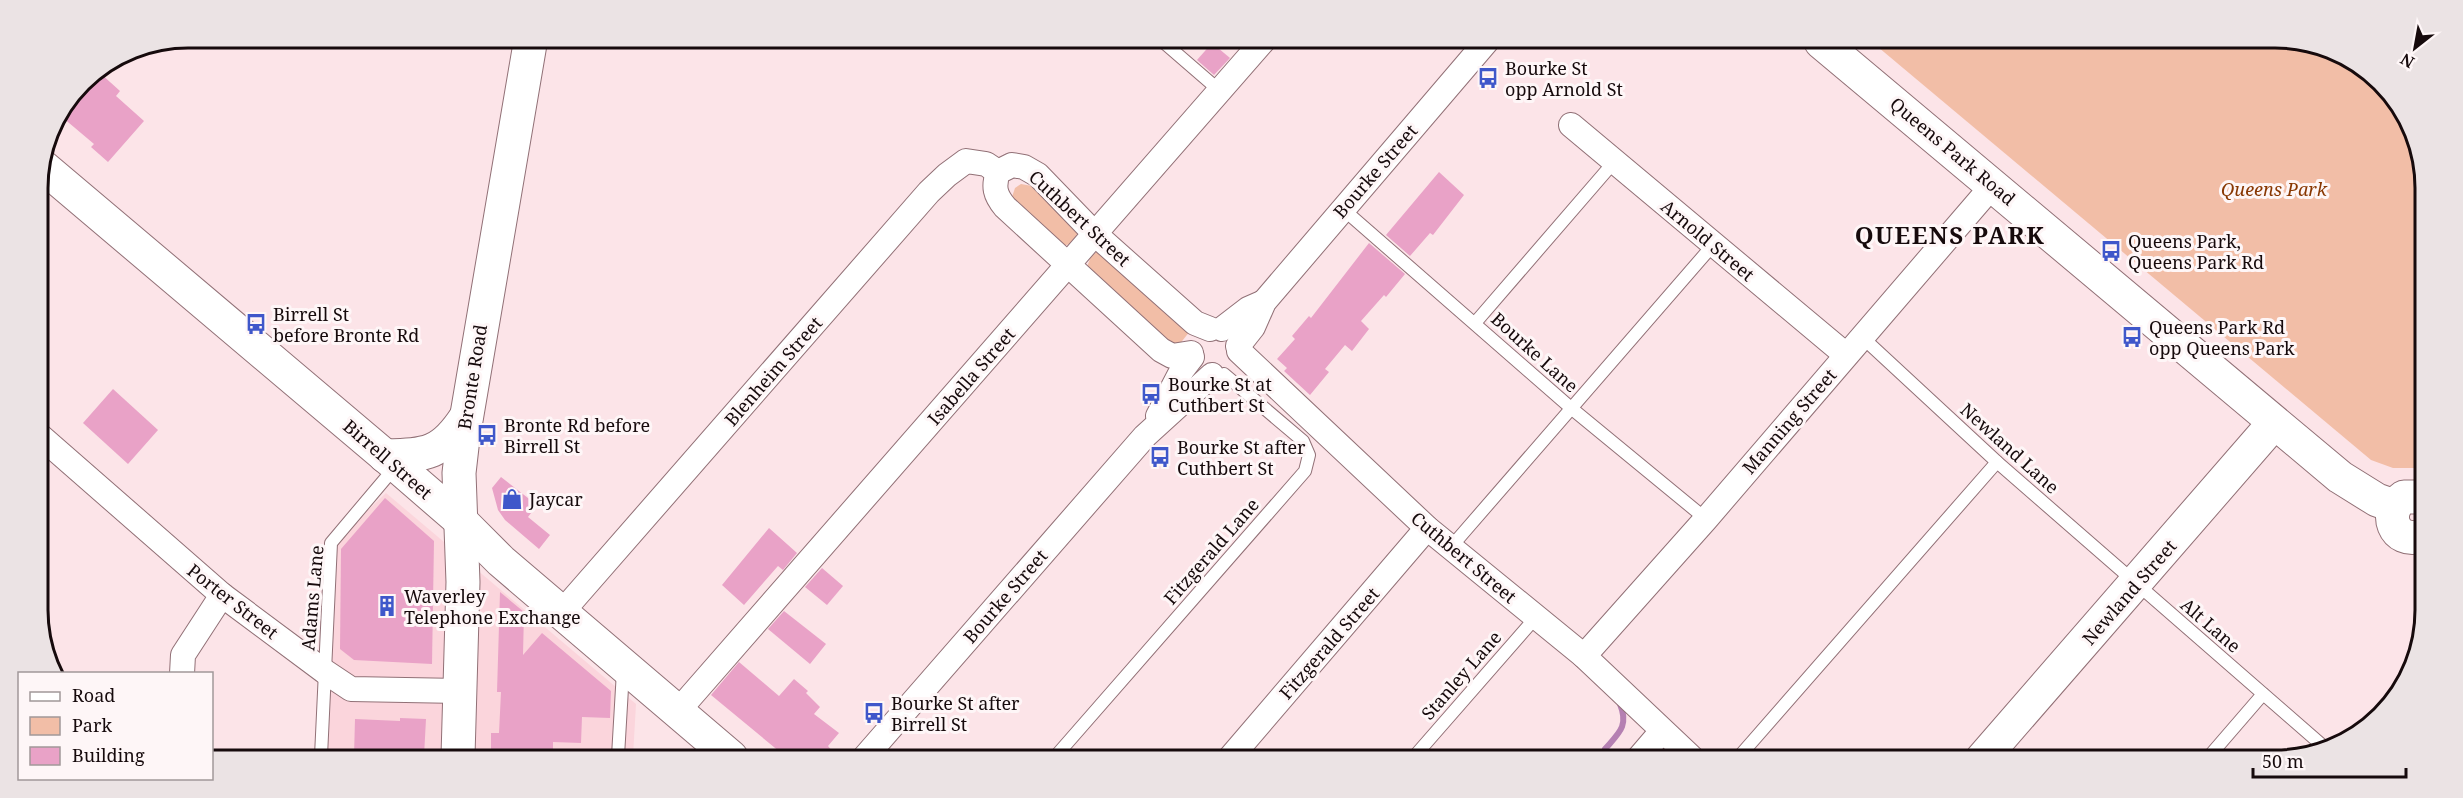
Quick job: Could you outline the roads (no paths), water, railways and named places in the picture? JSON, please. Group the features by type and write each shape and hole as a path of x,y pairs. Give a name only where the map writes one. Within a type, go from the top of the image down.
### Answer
{"main road":[{"name":"Bronte Road","path":"458,750 463,523 459,473 466,417 529,48"},
{"name":"Queens Park Road","path":"1828,48 2340,477 2377,500 2407,502"},
{"name":"Birrell Street","path":"49,172 391,461 463,523 501,561 723,750"},
{"path":"391,461 421,455 438,448 454,436 466,417"},
{"name":"Newland Street","path":"1990,750 2274,423"},
{"path":"2407,502 2391,513 2393,527 2403,536 2415,538"}],"street":[{"name":"Isabella Street","path":"678,711 1257,48"},
{"name":"Bourke Street","path":"1227,339 1253,327 1264,302 1477,48"},
{"name":"Arnold Street","path":"1571,125 1713,245 1854,346"},
{"name":"Blenheim Street","path":"562,612 929,192 966,161 986,165 998,172"},
{"name":"Cuthbert Street","path":"998,172 1012,165 1024,166 1038,175 1095,234 1195,323 1227,339 1427,528 1584,656 1683,750"},
{"path":"998,172 994,184 996,196 1005,207 1161,350 1172,356 1192,355"},
{"name":"Manning Street","path":"1584,656 1706,519 1993,185"},
{"path":"1198,335 1227,339 1235,365 1218,375 1199,370 1192,355 1192,347 1198,335"},
{"name":"Bourke Street","path":"1145,436 1192,355"},
{"name":"Bourke Street","path":"871,750 1145,436 1218,375"},
{"name":"Porter Street","path":"48,443 222,595 351,689 460,691"},
{"name":"Fitzgerald Street","path":"1237,750 1427,528"},
{"path":"182,672 183,655 222,595"},
{"path":"1646,750 1662,731"}],"lane":[{"path":"1170,48 1220,91"},
{"path":"1475,323 1614,162"},
{"name":"Bourke Lane","path":"1343,209 1572,408 1706,519"},
{"path":"1451,547 1713,245"},
{"name":"Newland Lane","path":"1854,346 1997,462 2136,583"},
{"name":"Fitzgerald Lane","path":"1061,750 1305,471 1309,455 1303,441 1218,375"},
{"name":"Adams Lane","path":"321,750 331,543 391,461"},
{"path":"1745,750 1997,462"},
{"name":"Alt Lane","path":"2136,583 2319,742"},
{"name":"Stanley Lane","path":"1420,750 1537,616"},
{"path":"618,750 624,665"},
{"path":"2215,750 2263,694"}],"waterway":[{"path":"1605,749 1623,724 1620,704"}],"place":[{"name":"Bourke St opp Arnold St","path":"1488,78"},
{"name":"Queens Park, Queens Park Rd","path":"2111,251"},
{"name":"Birrell St before Bronte Rd","path":"256,324"},
{"name":"Queens Park Rd opp Queens Park","path":"2132,337"},
{"name":"Bourke St at Cuthbert St","path":"1151,394"},
{"name":"Bronte Rd before Birrell St","path":"487,435"},
{"name":"Bourke St after Cuthbert St","path":"1160,457"},
{"name":"Jaycar","path":"512,499"},
{"name":"Waverley Telephone Exchange","path":"387,606"},
{"name":"Bourke St after Birrell St","path":"874,713"}],"district":[{"name":"QUEENS PARK","path":"1950,234"}],"park label":[{"name":"Queens Park","path":"2274,189"}]}
